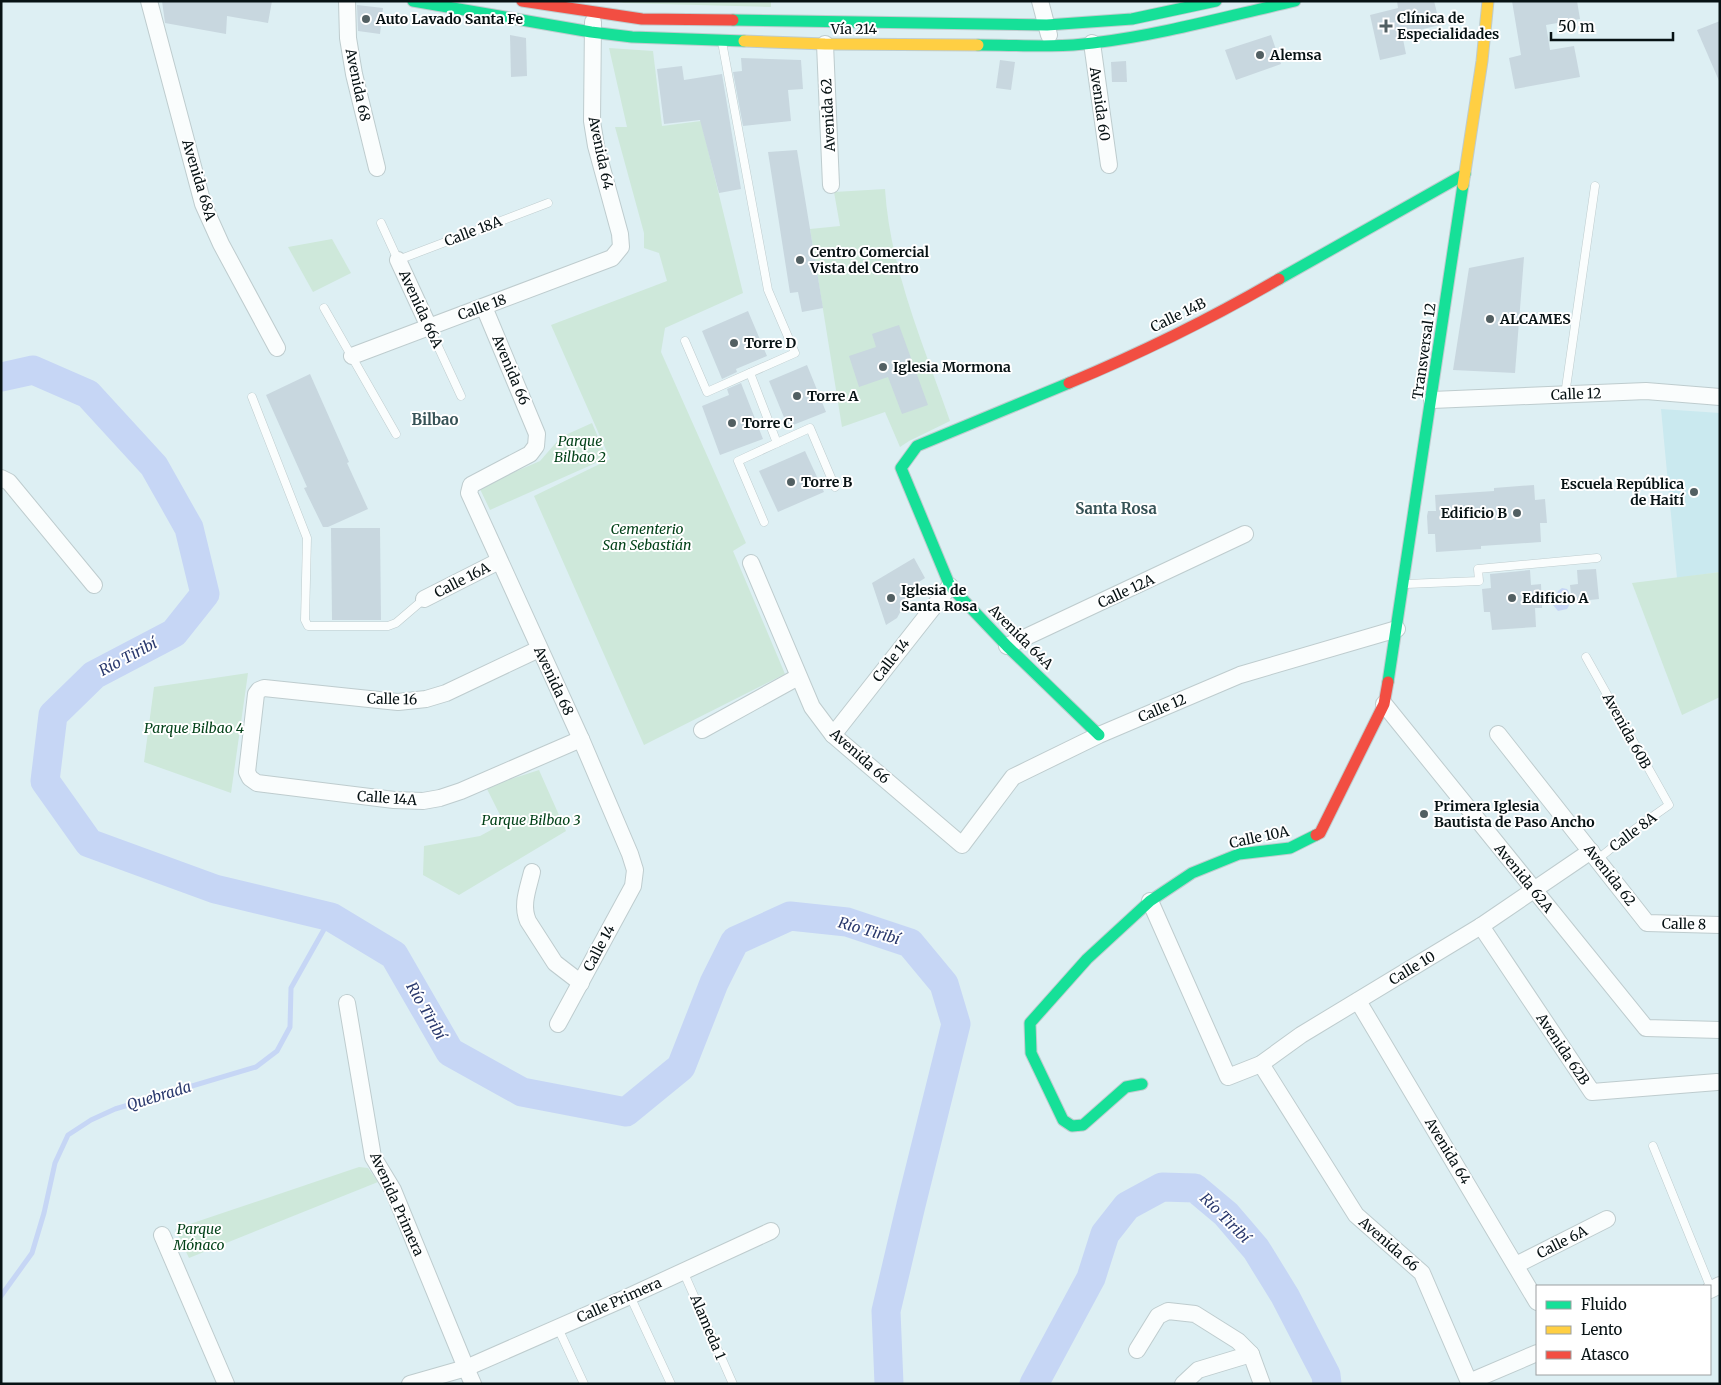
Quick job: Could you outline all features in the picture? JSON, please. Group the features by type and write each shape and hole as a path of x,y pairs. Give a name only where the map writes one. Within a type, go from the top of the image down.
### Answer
{"street":[{"name":"Avenida 68A","path":"149,1 203,204 221,244 277,348"},
{"name":"Avenida 68","path":"347,1 348,38 354,74 377,168"},
{"name":"Vía 214","path":"522,1 642,19 1047,25 1132,19 1212,2"},
{"path":"1040,1 1051,45"},
{"name":"Vía 214","path":"418,2 591,32 632,37 825,44 1051,45 1092,43 1181,27 1295,1"},
{"name":"Transversal 12","path":"1384,704 1432,400 1482,61 1488,1"},
{"name":"Avenida 64","path":"594,13 591,32 592,121 596,146 620,234 621,247 612,258"},
{"name":"Avenida 60","path":"1092,43 1109,165"},
{"name":"Avenida 62","path":"825,44 832,185"},
{"name":"Calle 14B","path":"902,468 917,446 1107,367 1236,304 1465,174"},
{"name":"Calle 18","path":"352,356 612,258"},
{"name":"Avenida 66A","path":"398,260 429,326"},
{"name":"Avenida 66","path":"469,493 472,485 530,454 536,446 537,434 484,306"},
{"name":"Calle 12","path":"1432,400 1646,392 1720,397"},
{"name":"Avenida 64A","path":"902,468 950,586 1007,646 1099,735"},
{"path":"1,478 9,482 94,585"},
{"name":"Avenida 68","path":"469,493 581,739 635,870"},
{"name":"Calle 12A","path":"1007,646 1245,534"},
{"name":"Calle 16A","path":"424,599 499,561"},
{"name":"Avenida 66","path":"751,563 812,707 832,735 962,845"},
{"name":"Calle 14","path":"832,735 950,586"},
{"name":"Calle 12","path":"962,845 1013,777 1099,735 1240,675 1397,629"},
{"name":"Calle 16","path":"246,772 256,694 259,690 264,688 398,702 426,699 446,693 539,649"},
{"path":"702,730 798,677"},
{"name":"Avenida 62A","path":"1384,704 1646,1028 1720,1030"},
{"name":"Calle 10A","path":"1142,1084 1126,1087 1083,1125 1072,1126 1063,1120 1031,1053 1030,1023 1087,959 1150,901 1192,873 1239,854 1290,848 1320,833 1384,704"},
{"name":"Avenida 62","path":"1498,734 1648,924"},
{"name":"Calle 14A","path":"246,772 257,783 394,800 422,800 440,798 461,791 581,739"},
{"name":"Calle 10","path":"1150,901 1228,1077 1261,1064 1301,1035 1481,926 1533,890 1594,855"},
{"name":"Calle 14","path":"558,1024 632,886 635,870"},
{"path":"532,872 524,905 524,913 555,963 581,983"},
{"name":"Calle 8","path":"1648,924 1720,925"},
{"name":"Avenida 62B","path":"1481,926 1592,1092 1717,1082"},
{"name":"Avenida 64","path":"1358,1001 1536,1300"},
{"name":"Avenida Primera","path":"347,1003 373,1158 393,1190 473,1384"},
{"name":"Avenida 66","path":"1261,1064 1356,1215 1422,1272 1469,1382 1536,1353"},
{"name":"Calle 6A","path":"1516,1266 1607,1218"},
{"name":"Calle Primera","path":"410,1384 466,1368 630,1296 771,1231"},
{"path":"162,1235 226,1384"},
{"path":"1137,1350 1158,1316 1168,1311 1195,1314 1238,1341 1252,1354 1262,1384"},
{"path":"1183,1384 1198,1370 1252,1354"}],"lane":[{"path":"685,341 707,392 795,353 768,290 722,41"},
{"path":"1565,395 1594,186"},
{"name":"Calle 18A","path":"398,260 548,203"},
{"name":"Avenida 66A","path":"381,223 398,260"},
{"path":"324,308 396,434"},
{"name":"Avenida 66A","path":"429,326 461,396"},
{"path":"750,373 777,443"},
{"path":"252,397 307,538 305,620 308,626 388,626 396,624 424,599"},
{"path":"764,522 738,461 810,428 835,487"},
{"path":"1404,584 1479,580 1478,569 1597,558"},
{"name":"Avenida 60B","path":"1586,657 1669,805"},
{"name":"Calle 8A","path":"1594,855 1669,805"},
{"path":"1653,1146 1712,1287"},
{"name":"Alameda 1","path":"683,1270 732,1384"},
{"path":"630,1296 671,1384"},
{"path":"558,1328 584,1384"}],"shaded area":[{"name":"Escuela República de Haití","path":"1661,409 1720,413 1720,572 1677,578"},
{"path":"1562,588 1567,589 1570,602 1567,609 1558,611 1553,605 1558,591"}],"green space":[{"path":"615,1 771,1 771,7 624,3"},
{"name":"Cementerio San Sebastián","path":"609,48 653,51 662,126 701,121 743,293 665,328 661,352 746,543 733,551 785,674 644,745 534,496 610,459 551,325 667,281 659,253 644,248 644,233 615,127 627,127"},
{"path":"885,189 888,219 901,278 919,336 950,421 900,447 885,412 842,427 810,229 840,226 834,192"},
{"path":"332,239 351,273 313,292 288,247"},
{"name":"Parque Bilbao 2","path":"592,423 607,458 490,510 479,487 540,461 561,437"},
{"path":"1720,572 1720,697 1682,715 1632,583"},
{"name":"Parque Bilbao 4","path":"248,673 231,793 144,762 154,687"},
{"name":"Parque Bilbao 3","path":"539,770 566,831 459,895 423,875 424,846 480,836 504,823 486,787"},
{"name":"Parque Mónaco","path":"359,1167 368,1168 378,1182 189,1258 175,1229"}],"building":[{"path":"162,1 272,1 268,23 227,16 226,34 165,23"},
{"path":"1397,1 1434,1 1440,25 1402,34 1406,54 1380,60 1370,15 1398,8"},
{"path":"1512,1 1577,1 1580,19 1546,25 1550,50 1574,46 1580,77 1515,89 1509,58 1521,55"},
{"name":"Auto Lavado Santa Fe","path":"357,5 383,8 380,34 358,31"},
{"path":"1720,21 1720,83 1697,30"},
{"path":"510,35 526,38 527,76 511,77"},
{"name":"Alemsa","path":"1271,35 1281,64 1236,80 1225,50"},
{"path":"741,58 801,60 803,89 788,90 791,121 743,126 733,72 742,71"},
{"path":"1000,60 1015,62 1011,90 996,88"},
{"path":"1126,61 1127,82 1112,82 1111,62"},
{"path":"682,66 684,80 722,74 741,189 719,193 700,120 664,124 657,69"},
{"name":"Centro Comercial Vista del Centro","path":"797,150 823,308 802,312 798,292 790,293 768,152"},
{"name":"ALCAMES","path":"1524,257 1515,373 1453,370 1469,268"},
{"name":"Torre D","path":"748,311 767,356 736,369 737,372 722,379 702,331"},
{"name":"Iglesia Mormona","path":"899,325 928,405 902,414 888,377 859,387 849,356 876,347 872,334"},
{"name":"Torre A","path":"807,365 826,412 788,427 769,381"},
{"path":"310,374 368,509 328,527 323,527 304,488 307,487 266,395"},
{"name":"Torre C","path":"741,383 763,439 720,455 702,406 729,395 727,389"},
{"name":"Torre B","path":"805,451 824,492 778,512 759,471"},
{"path":"1534,485 1535,500 1545,499 1547,523 1540,523 1541,542 1481,546 1481,549 1436,552 1435,534 1428,534 1427,516 1428,511 1436,511 1435,495 1494,491 1494,488"},
{"path":"331,528 380,528 381,620 332,620"},
{"name":"Iglesia de Santa Rosa","path":"914,558 925,578 908,589 903,607 897,618 886,625 872,583"},
{"path":"1596,569 1599,599 1572,602 1570,585 1578,584 1577,570"},
{"name":"Edificio A","path":"1530,570 1531,585 1541,584 1542,608 1535,608 1536,627 1492,630 1490,612 1484,612 1482,589 1491,588 1490,574"}],"waterway":[{"name":"Río Tiribí","path":"1,377 33,370 88,394 154,466 189,528 205,594 174,633 94,675 53,715 45,781 89,843 215,889 331,917 394,955 450,1052 522,1092 626,1112 681,1067 714,983 735,941 790,916 847,922 910,943 944,984 956,1024 886,1311 889,1384"},
{"name":"Quebrada","path":"1,1296 32,1253 44,1213 55,1163 68,1135 91,1120 115,1109 256,1067 277,1051 290,1027 291,988 331,917"},
{"name":"Río Tiribí","path":"1034,1384 1091,1278 1105,1234 1127,1206 1162,1187 1195,1188 1226,1214 1256,1249 1285,1296 1326,1375 1327,1384"}],"traffic: fast":[{"path":"413,1 591,32 632,37 744,41"},
{"path":"733,20 1047,25 1132,19 1216,1"},
{"path":"978,45 1064,45 1118,40 1295,1"},
{"path":"1279,279 1465,174"},
{"path":"1388,682 1463,185"},
{"path":"1069,383 917,446 901,468 950,586 1007,646 1099,735"},
{"path":"1142,1084 1126,1087 1083,1125 1072,1126 1063,1120 1031,1053 1030,1023 1087,959 1150,901 1192,873 1239,854 1290,848 1316,835"}],"traffic: slow":[{"path":"1463,185 1482,61 1488,1"},
{"path":"744,41 825,44 978,45"}],"traffic: jam":[{"path":"522,1 642,19 733,20"},
{"path":"1069,383 1123,360 1176,334 1279,279"},
{"path":"1316,835 1320,833 1384,704 1388,682"}],"place":[{"name":"Auto Lavado Santa Fe","path":"366,19"},
{"name":"Clínica de Especialidades","path":"1386,26"},
{"name":"Alemsa","path":"1260,55"},
{"name":"Centro Comercial Vista del Centro","path":"800,260"},
{"name":"ALCAMES","path":"1490,319"},
{"name":"Torre D","path":"734,343"},
{"name":"Iglesia Mormona","path":"883,367"},
{"name":"Torre A","path":"797,396"},
{"name":"Torre C","path":"732,423"},
{"name":"Torre B","path":"791,482"},
{"name":"Escuela República de Haití","path":"1694,492"},
{"name":"Edificio B","path":"1517,513"},
{"name":"Iglesia de Santa Rosa","path":"891,598"},
{"name":"Edificio A","path":"1512,598"},
{"name":"Primera Iglesia Bautista de Paso Ancho","path":"1424,814"}],"district":[{"name":"Bilbao","path":"435,420"},
{"name":"Santa Rosa","path":"1116,509"}]}
